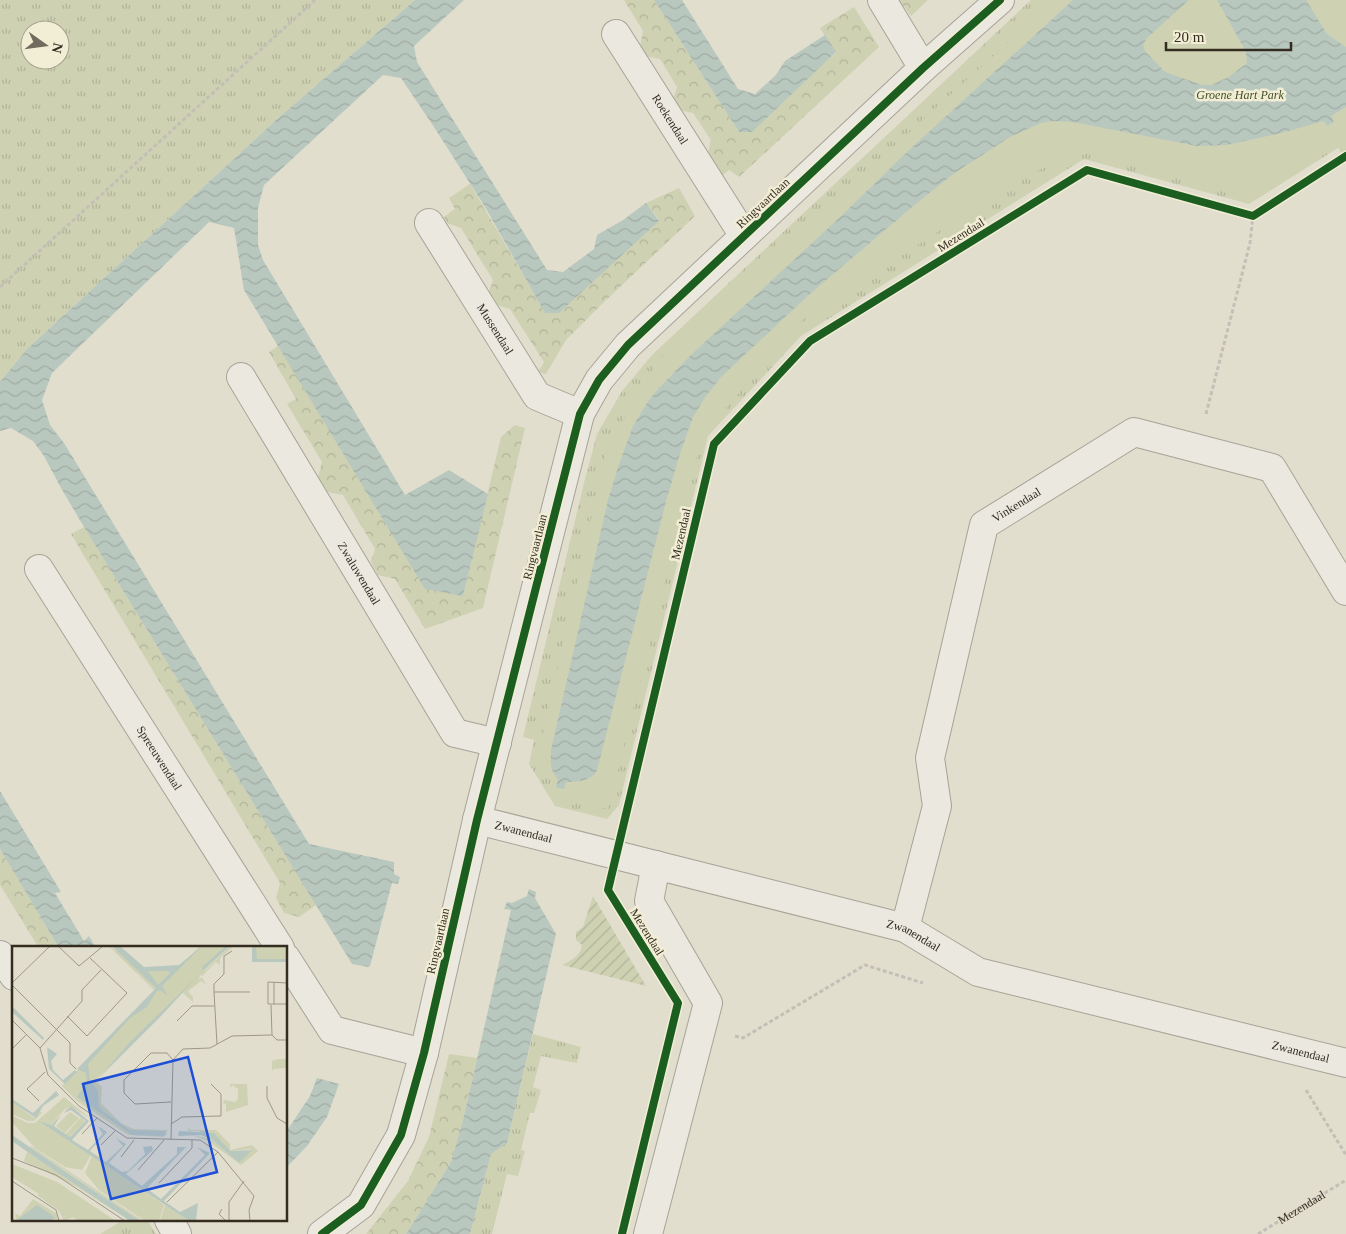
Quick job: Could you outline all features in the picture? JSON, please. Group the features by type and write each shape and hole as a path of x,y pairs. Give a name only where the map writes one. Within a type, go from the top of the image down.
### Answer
{"street":[{"path":"882,0 923,68"},
{"name":"Ringvaartlaan","path":"322,1234 362,1205 401,1136 424,1053 477,820 580,414 599,380 628,345 923,68 1000,0"},
{"name":"Roekendaal","path":"616,34 744,236"},
{"name":"Mussendaal","path":"429,223 537,396 580,414"},
{"name":"Zwaluwendaal","path":"241,377 455,733 497,743"},
{"name":"Vinkendaal","path":"905,928 937,806 930,758 984,525 1134,432 1272,468 1346,590"},
{"name":"Spreeuwendaal","path":"39,569 279,946"},
{"name":"Zwanendaal","path":"477,820 905,928 978,972 1346,1063"},
{"name":"Mezendaal","path":"648,1234 708,1003 649,900 656,865"},
{"path":"0,955 12,973"},
{"path":"288,961 332,1030 424,1053"},
{"path":"170,1222 177,1234"}],"path":[{"path":"0,287 315,0"},
{"path":"1253,216 1261,211"},
{"path":"1244,213 1253,216"},
{"path":"1198,448 1250,243 1253,216"},
{"path":"701,1026 743,1038 865,965 929,985"},
{"path":"1305,1087 1346,1155"}],"green space":[{"path":"0,0 415,0 276,120 27,349 0,382"},
{"path":"624,0 654,0 739,132 836,53 820,28 854,7 879,47 739,177 729,170 720,177 707,157 711,140 693,113 679,110 673,100 677,87 660,59 645,56 640,47 643,31"},
{"path":"899,0 928,0 911,16"},
{"path":"1031,0 1073,0 693,417 986,152 1346,143 1249,204 1084,159 801,336 708,436 619,805 607,819 555,806 529,764 534,740 523,737 597,434 622,391 652,355"},
{"name":"Groene Hart Park","path":"1055,0 1346,0 1346,160 1335,143 1257,199 1082,152 1020,178 798,323 702,436 608,809 558,798 539,751 607,448 659,359"},
{"path":"470,184 545,312 659,220 646,203 679,188 695,216 566,340 546,374 538,372 544,362 510,309 496,305 488,295 493,280 461,228 447,223 444,217 455,209 449,198"},
{"path":"278,346 463,596 501,437 515,425 525,428 483,608 425,629 395,579 378,575 371,562 375,549 343,495 327,492 318,477 322,462 287,404 296,399 269,352"},
{"path":"84,527 316,905 299,917 284,913 276,898 280,883 71,534"},
{"path":"0,849 58,946 38,946 0,885"},
{"path":"593,896 646,986 562,965 580,952 582,945 576,940 576,932 583,927"},
{"path":"533,1034 581,1047 577,1063 541,1056 533,1087 541,1090 534,1113 530,1113 521,1150 525,1151 518,1176 507,1174 492,1234 470,1234 491,1154 507,1142"},
{"path":"449,1054 477,1058 451,1162 406,1234 366,1234 408,1181 429,1137"},
{"path":"120,1222 148,1222 156,1234 100,1234"}],"water":[{"path":"415,0 464,0 414,46 417,62 547,270 563,272 594,249 597,235 623,220 646,203 659,221 559,313 545,313 485,207 401,78 383,75 264,185 258,208 258,245 263,260 405,495 449,470 488,494 463,596 425,589 244,290 234,228 209,222 52,373 42,400 50,425 64,443 309,844 394,862 394,874 400,877 398,884 392,883 370,966 368,967 352,964 84,527 44,456 33,441 11,428 0,431 0,382 27,349 276,120"},
{"path":"654,0 682,0 738,89 755,94 776,75 785,61 825,35 836,52 752,132 739,132"},
{"path":"1073,0 1189,0 1147,38 1143,45 1145,51 1165,72 1202,85 1212,85 1230,76 1247,63 1246,52 1217,0 1306,0 1327,34 1346,47 1346,107 1331,116 1334,122 1327,126 1324,121 1227,145 1197,146 1073,122 1052,121 1041,123 1010,137 956,172 811,293 722,376 706,396 693,417 667,498 597,770 588,779 566,782 564,789 556,788 558,779 552,768 551,750 608,500 633,426 649,400 693,353 837,220 908,151"},
{"path":"0,791 61,892 55,893 84,941 89,936 95,946 58,946 0,849"},
{"path":"529,889 536,892 535,898 556,934 507,1143 491,1154 470,1234 406,1234 451,1162 463,1120 511,910 504,909 507,902 512,903 527,896"},
{"path":"317,1078 339,1084 327,1117 307,1146 288,1166 288,1129 310,1096"}],"cycle path":[{"path":"322,1234 361,1205 401,1135 424,1053 477,820 580,414 599,380 628,345 923,68 1000,0"},
{"path":"622,1234 678,1003 608,890 714,444 810,341 1087,170 1253,216 1346,156"}]}
